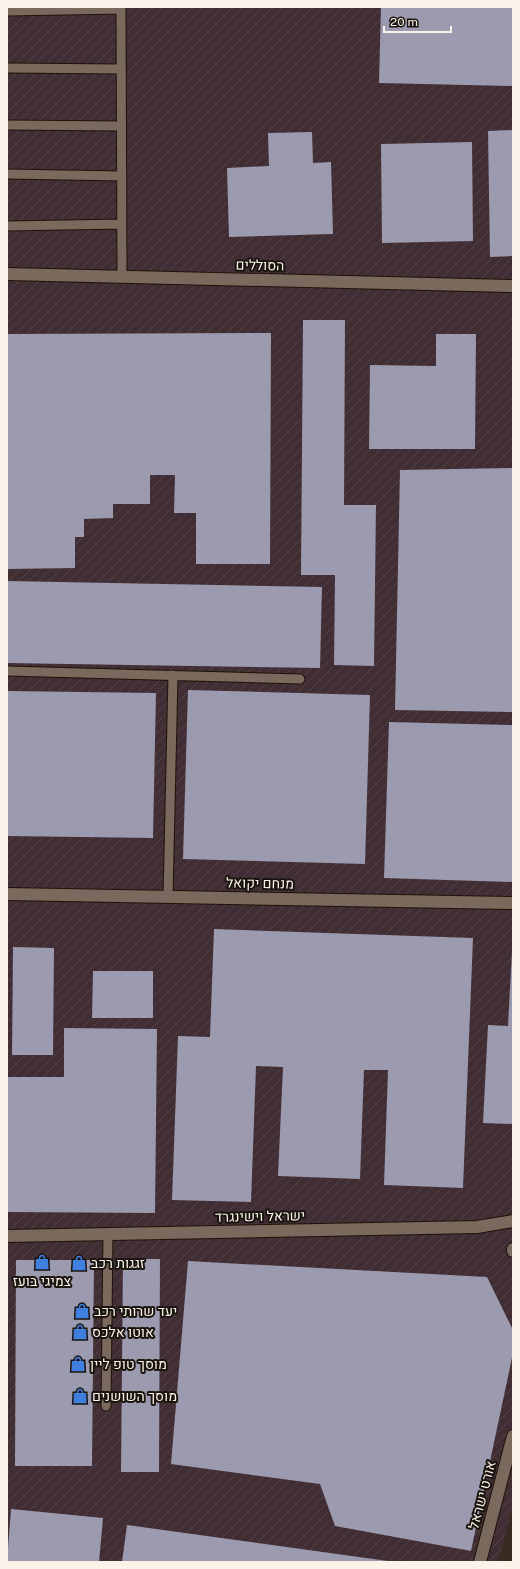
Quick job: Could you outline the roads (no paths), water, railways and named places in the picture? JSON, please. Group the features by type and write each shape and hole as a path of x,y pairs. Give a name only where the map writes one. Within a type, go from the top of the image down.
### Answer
{"street":[{"name":"הסוללים","path":"7,274 513,286"},
{"name":"מנחם יקואל","path":"7,894 513,903"},
{"name":"ישראל וישינגרד","path":"7,1236 477,1227 513,1221"},
{"name":"אורט ישראל","path":"480,1562 513,1436"}],"lane":[{"path":"7,11 121,8 122,277"},
{"path":"7,68 121,69"},
{"path":"7,125 121,126"},
{"path":"7,174 122,176"},
{"path":"7,226 122,224"},
{"path":"7,671 300,679"},
{"path":"168,897 173,675"},
{"path":"106,1406 108,1234"}],"place":[{"name":"צמיגי בועז","path":"42,1262"},
{"name":"זגגות רכב","path":"79,1263"},
{"name":"יעד שרותי רכב","path":"82,1311"},
{"name":"אוטו אלכס","path":"80,1332"},
{"name":"מוסך טופ ליין","path":"78,1364"},
{"name":"מוסך השושנים","path":"80,1396"}]}
